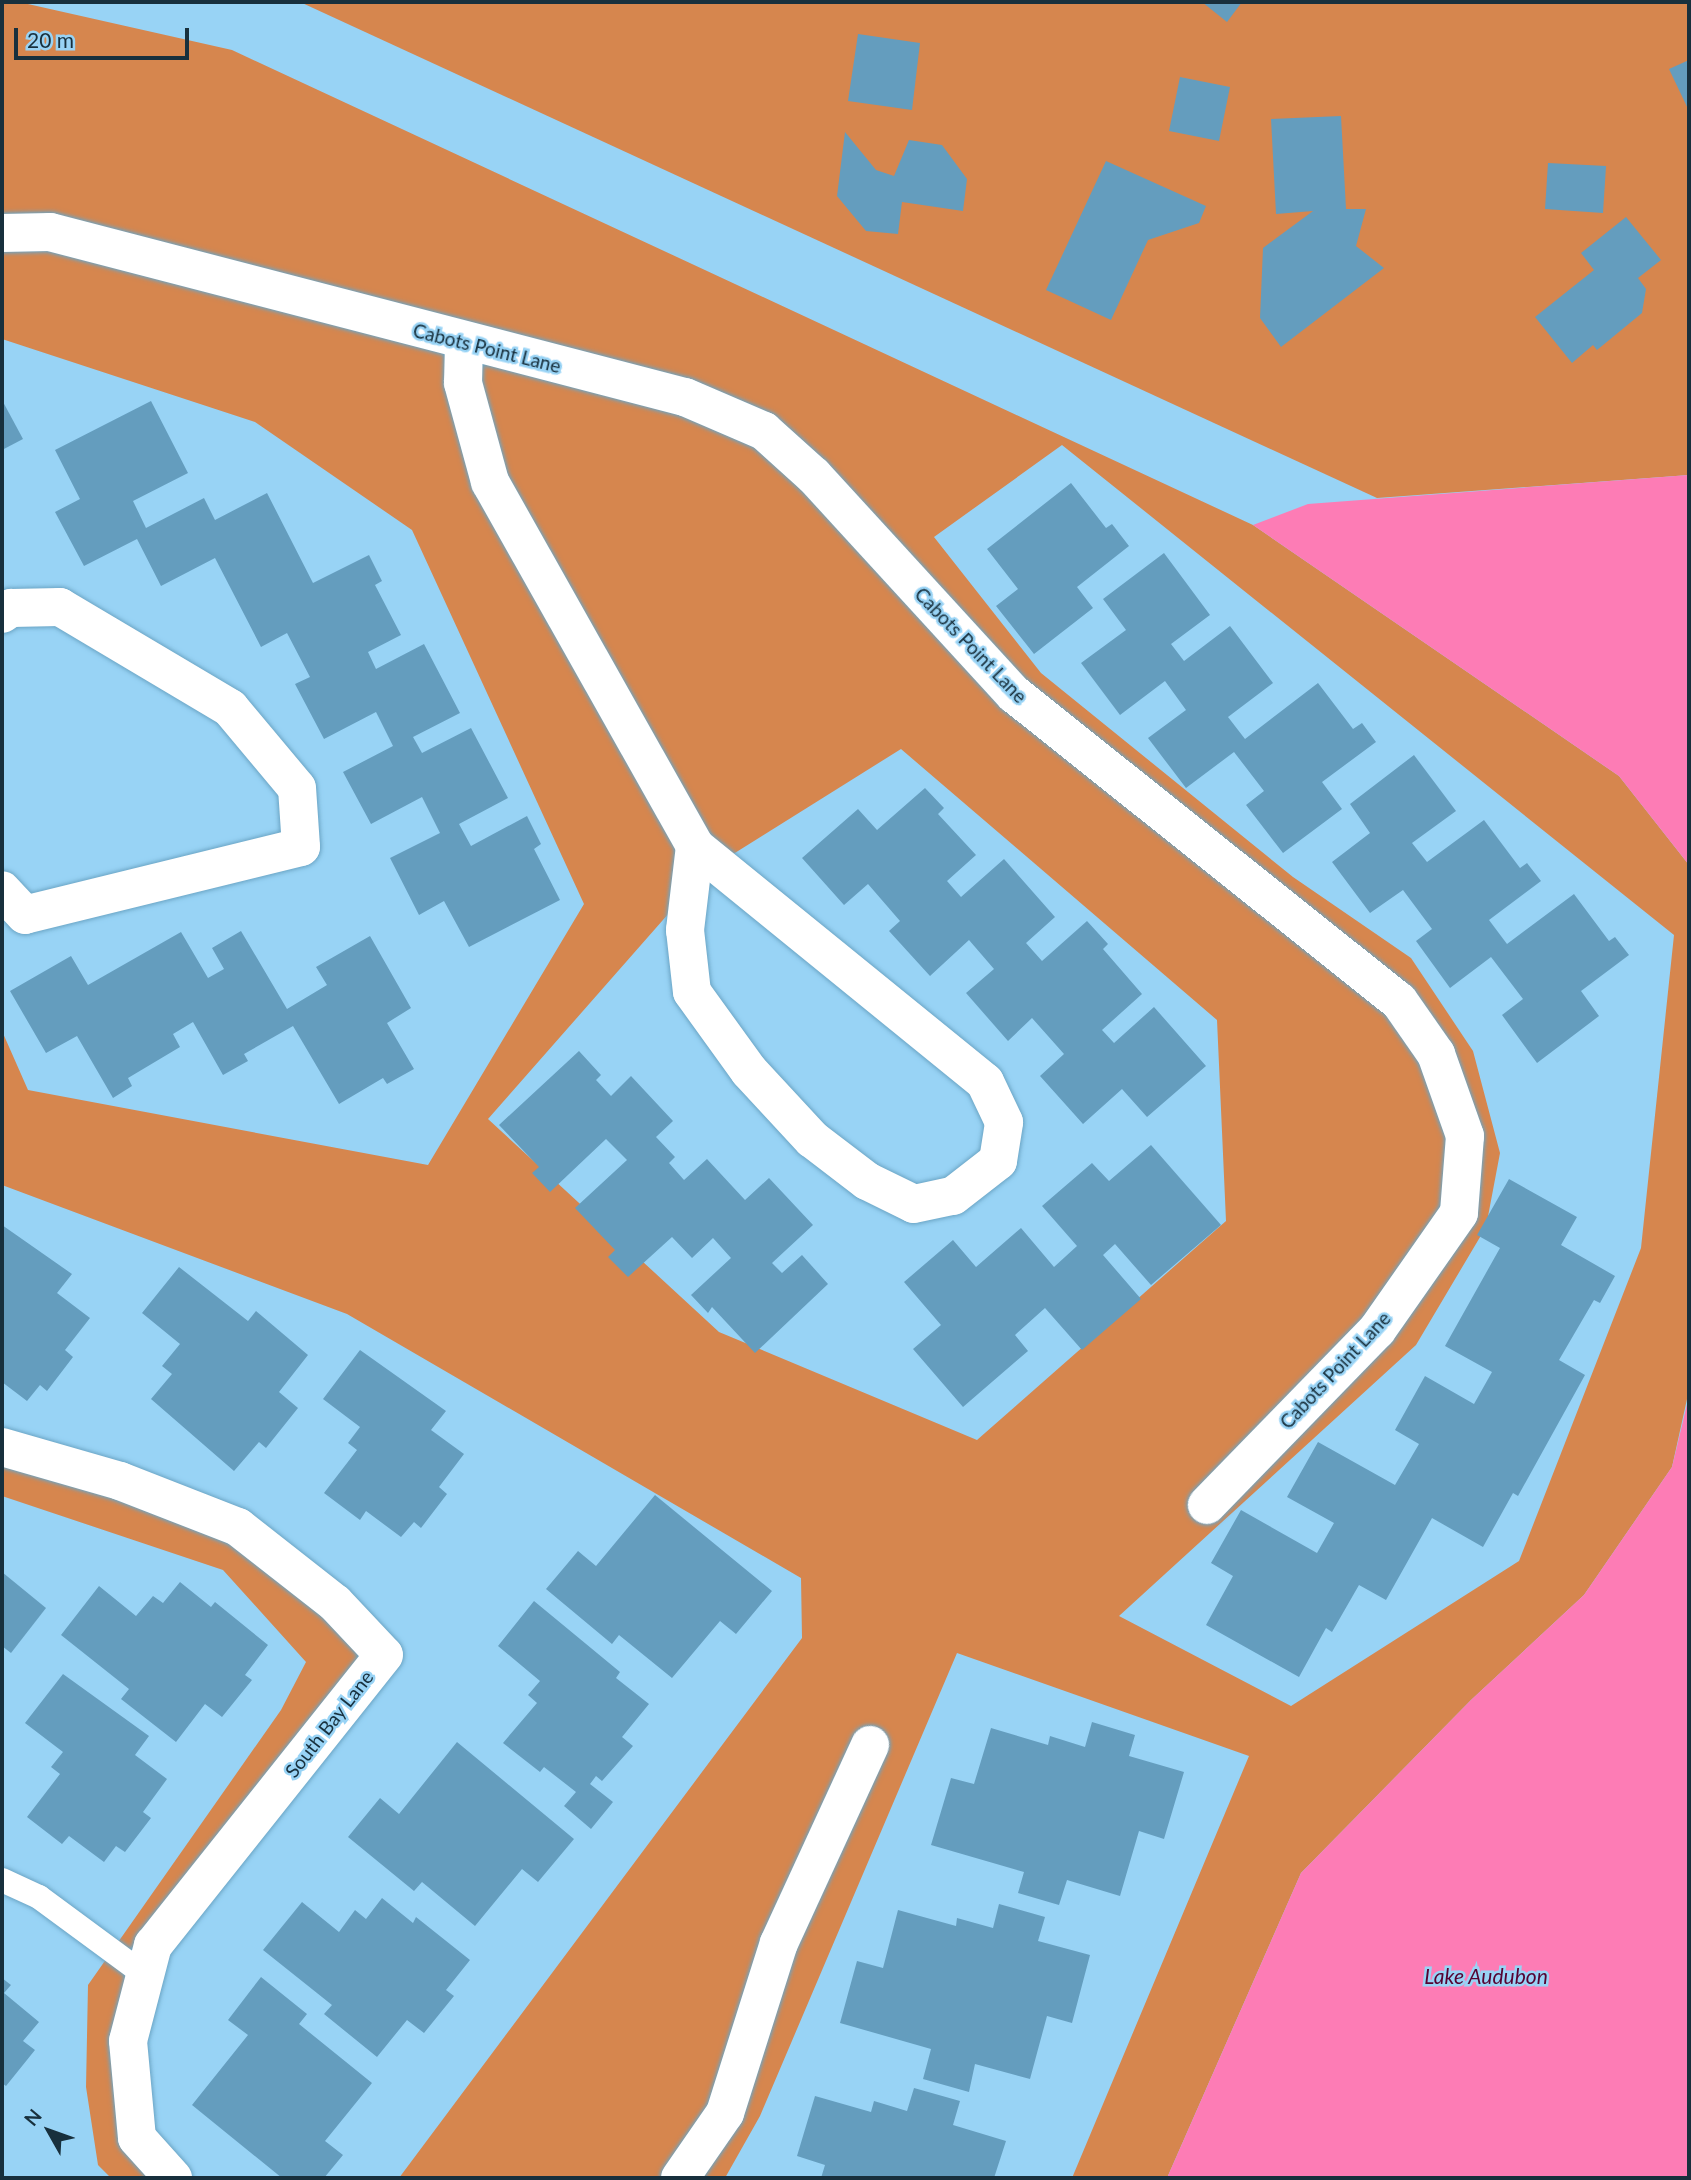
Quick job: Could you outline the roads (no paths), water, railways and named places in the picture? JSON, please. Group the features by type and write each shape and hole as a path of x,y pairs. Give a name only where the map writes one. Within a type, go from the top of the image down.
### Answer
{"street":[{"name":"Cabots Point Lane","path":"2,233 50,232 464,343 685,397 764,431 814,476 1014,694 1399,1001 1436,1054 1465,1136 1459,1213 1377,1329 1207,1505"},
{"path":"464,343 463,383 490,482 695,846 985,1082 1004,1122 998,1161 953,1196 914,1204 867,1181 812,1139 749,1071 692,992 685,930 695,846"},
{"path":"2,614 11,608 60,607 230,708 297,788 301,847 25,915 2,890"},
{"name":"South Bay Lane","path":"2,1447 120,1481 239,1527 335,1604 384,1655 153,1945 128,2041 137,2138 173,2178"},
{"path":"680,2178 725,2113 779,1943 870,1745"}],"lane":[{"path":"2,1880 40,1897 146,1976"}],"water":[{"path":"1689,475 1689,865 1619,776 1253,525 1308,504"},
{"name":"Lake Audubon","path":"1689,1396 1689,2178 1167,2178 1301,1873 1471,1700 1584,1595 1672,1467"}]}
